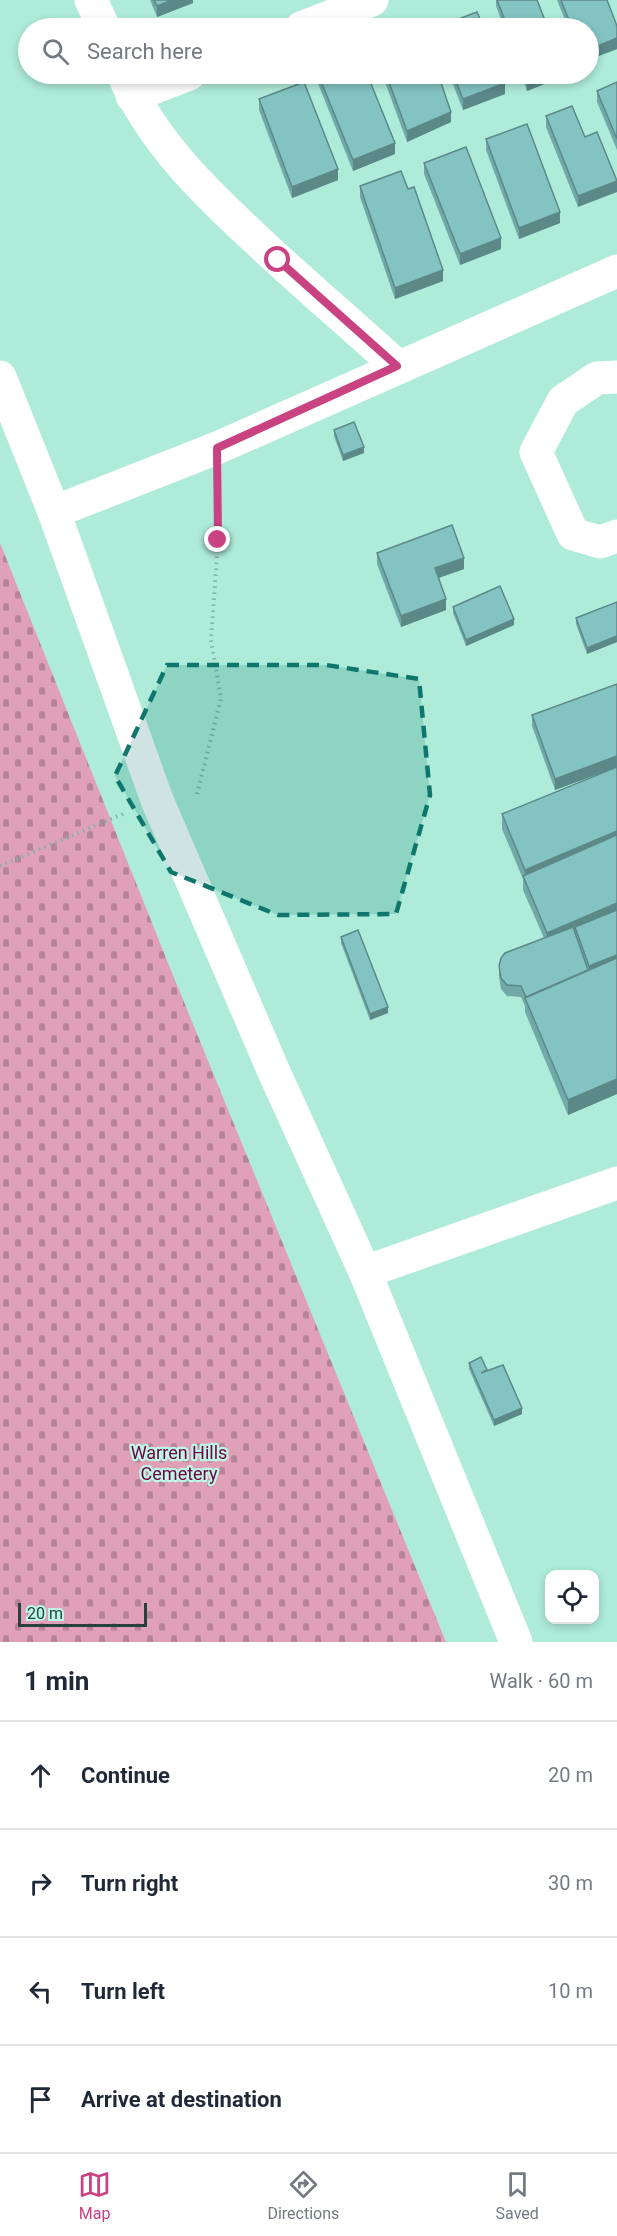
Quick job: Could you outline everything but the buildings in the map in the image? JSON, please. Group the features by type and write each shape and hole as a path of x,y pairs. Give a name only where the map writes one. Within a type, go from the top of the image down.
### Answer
{"street":[{"path":"91,0 99,18"},
{"path":"326,18 372,0"},
{"path":"128,85 166,146 211,197 397,366"},
{"path":"54,512 217,448 397,366 617,271"},
{"path":"0,377 54,512 157,800 279,1083 365,1272 516,1642"},
{"path":"617,377 597,378 563,401 536,452 573,534 600,542 617,536"},
{"path":"365,1272 617,1183"}],"path":[{"path":"182,855 221,698 211,640 218,540 217,448"},
{"path":"0,866 157,800"}],"highlighted area":[{"path":"167,665 326,665 419,679 430,795 396,914 278,915 171,872 115,776"}],"green space":[{"name":"Warren Hills Cemetery","path":"0,543 168,963 446,1642 0,1642"}],"route":[{"path":"218,540 217,448 397,366 278,260"}]}
